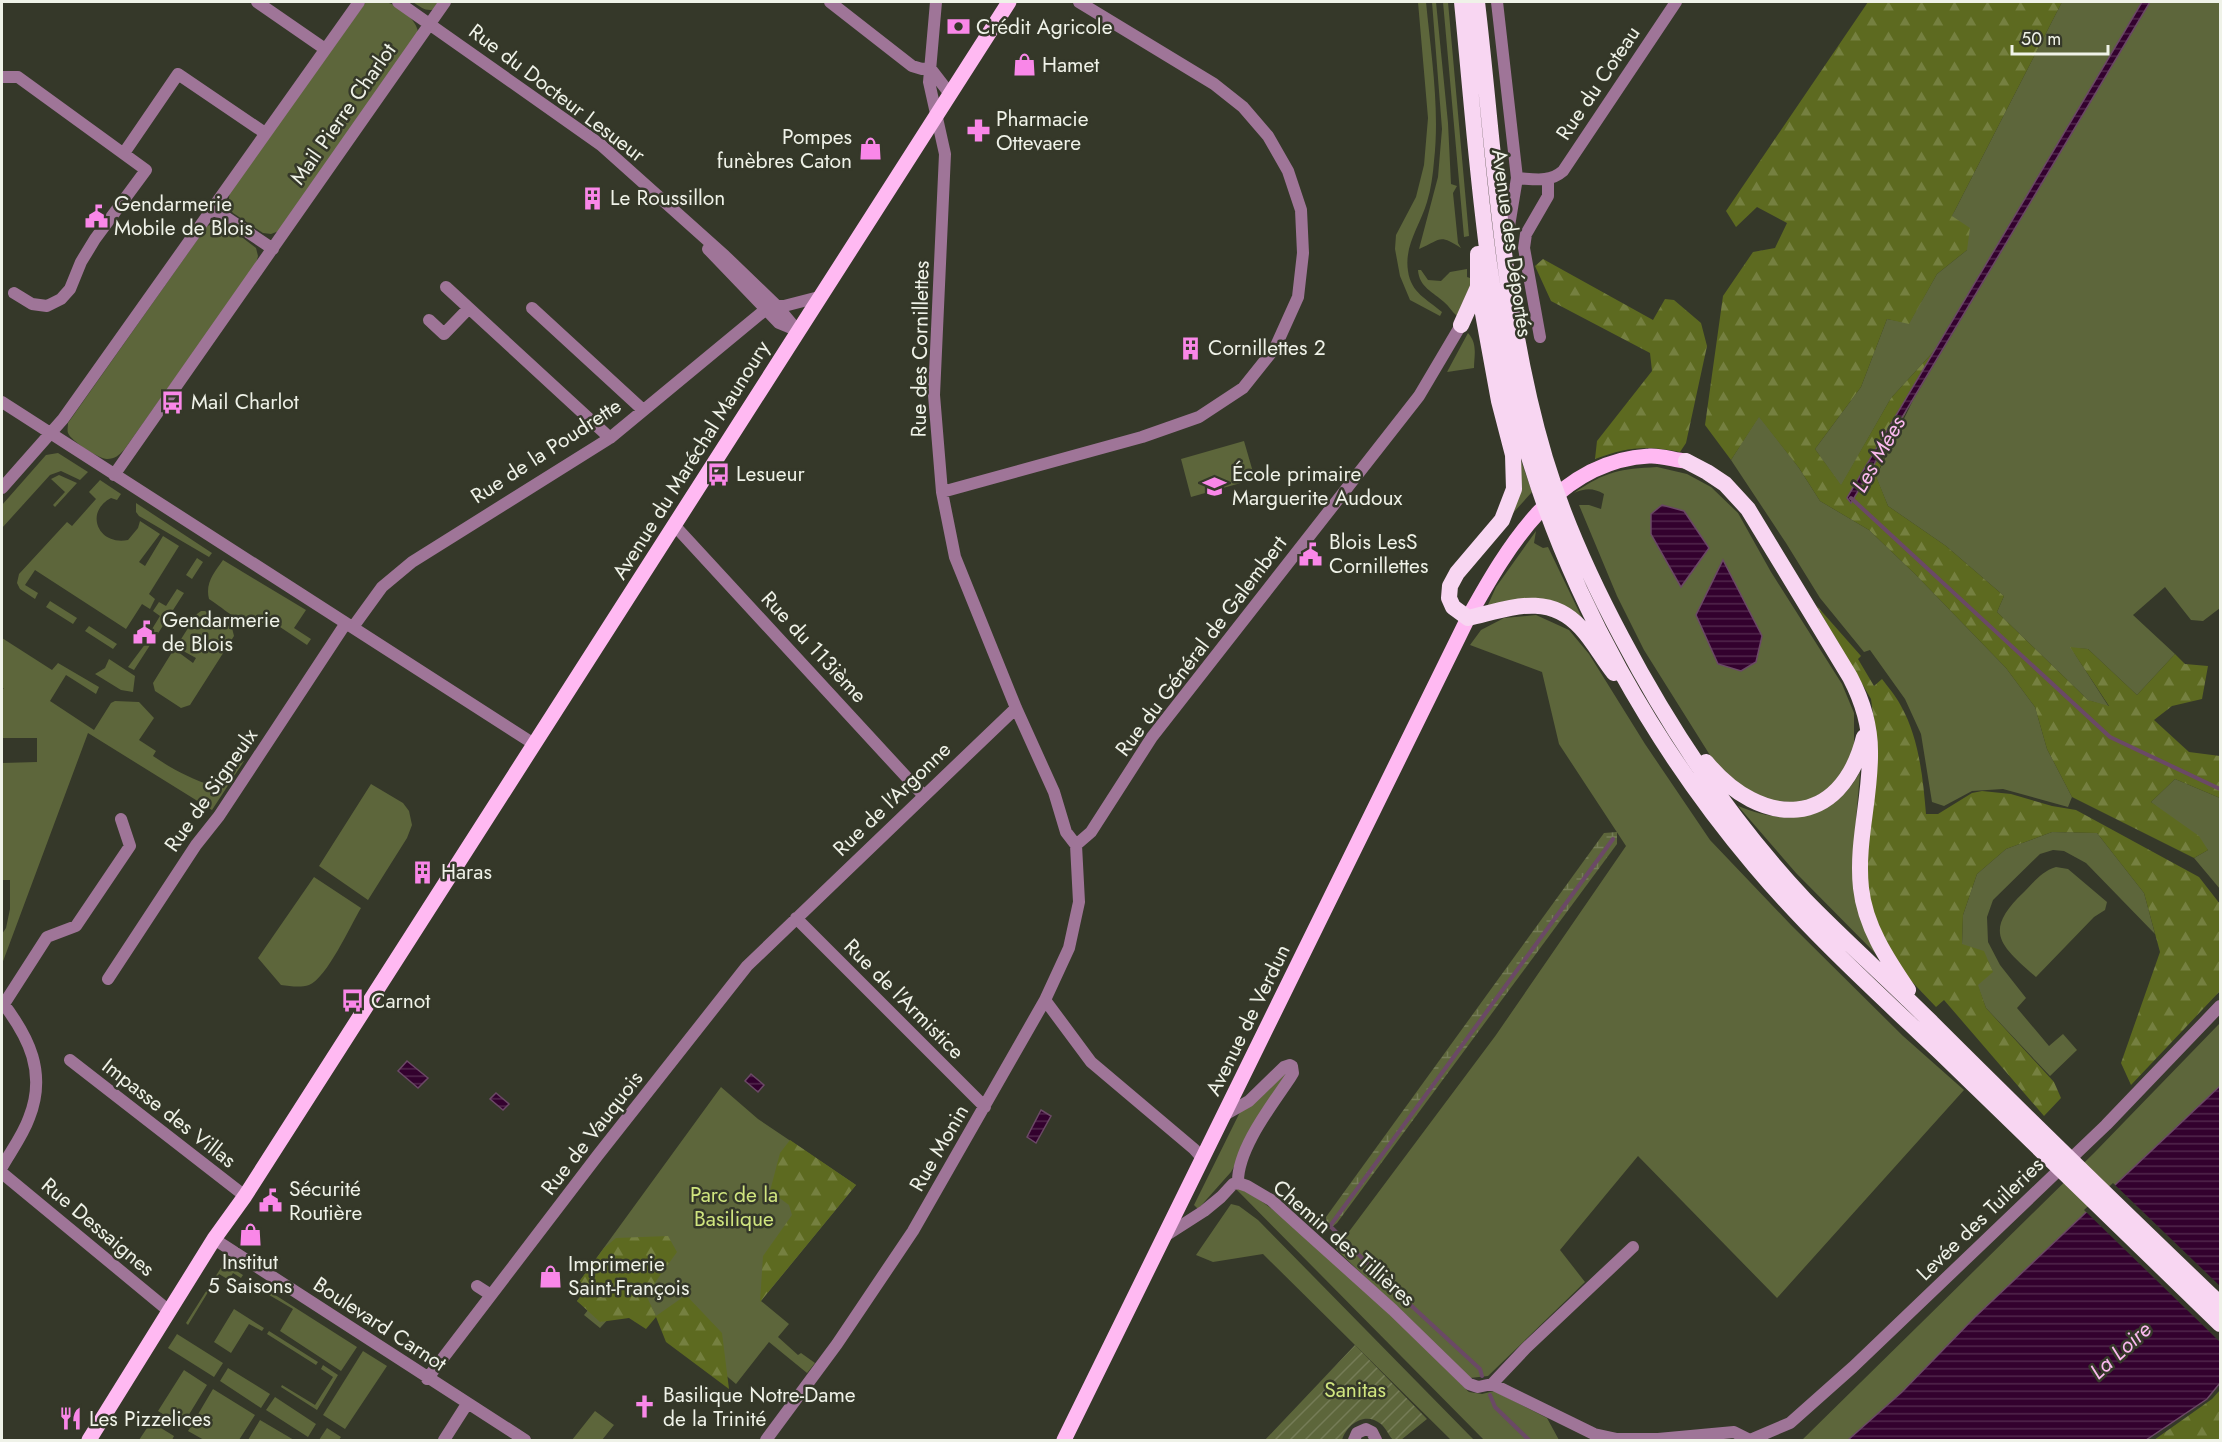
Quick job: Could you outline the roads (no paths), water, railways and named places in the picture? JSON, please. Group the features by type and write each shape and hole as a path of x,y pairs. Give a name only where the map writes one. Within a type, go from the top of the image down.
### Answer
{"highway":[{"name":"Avenue des Déportés","path":"1462,2 1484,235 1482,278 1507,371 1545,481"},
{"name":"Avenue des Déportés","path":"1478,2 1507,281 1545,481"},
{"path":"1461,325 1482,278"},
{"path":"1482,278 1484,327 1499,401 1513,454 1514,489 1502,520 1457,573 1450,586 1449,598 1453,607 1468,618 1522,605 1545,606 1559,611 1584,631 1645,714 1680,767 1756,868 1808,923 2044,1145 2220,1304"},
{"path":"1461,325 1472,323 1484,327"},
{"path":"1686,462 1725,484 1748,509 1861,699 1870,751 1860,861 1864,906 1874,934 1889,963 1925,1016"},
{"path":"1545,481 1585,598 1645,714"},
{"path":"1554,509 1577,548 1599,595 1655,700 1694,762 1755,843 1804,899 1925,1016 2044,1145 2220,1324"},
{"path":"1655,700 1729,787 1744,798 1773,809 1790,810 1806,807 1820,802 1835,792 1847,780 1855,766 1867,724"}],"main road":[{"name":"Avenue du Maréchal Maunoury","path":"89,1440 214,1239 245,1196 1009,2"},
{"name":"Avenue de Verdun","path":"1064,1440 1468,618 1511,544 1537,512 1571,483 1598,467 1620,460 1651,456 1686,462"}],"street":[{"path":"257,2 325,49"},
{"path":"2,488 73,406 359,2"},
{"name":"Rue du Docteur Lesueur","path":"398,2 601,145 686,223 771,308 797,330"},
{"name":"Mail Pierre Charlot","path":"114,475 445,2"},
{"path":"830,2 912,66 922,69 930,68 950,94"},
{"name":"Rue des Cornillettes","path":"936,2 928,82 944,141 945,154 934,395 942,492 955,557 1016,708 1054,792 1066,832 1076,845"},
{"path":"942,492 1142,437 1199,417 1243,388 1275,348 1298,297 1303,253 1301,210 1288,171 1268,136 1243,107 1214,84 1079,2"},
{"name":"Avenue des Déportés","path":"1497,2 1517,178 1505,259"},
{"name":"Rue du Coteau","path":"1548,180 1556,178 1563,171 1676,2"},
{"path":"124,153 178,74 265,133"},
{"path":"2,77 18,77 146,170 95,239 81,262 70,289 61,299 47,306 32,304 14,293"},
{"path":"1517,178 1548,180 1548,196 1526,234 1524,248 1540,337"},
{"path":"212,208 273,249"},
{"path":"446,287 610,438"},
{"path":"771,308 819,297"},
{"path":"429,320 444,334 469,308"},
{"path":"532,308 643,410"},
{"name":"Rue de la Poudrette","path":"350,625 382,587 412,562 610,438 771,308"},
{"name":"Rue du Général de Galembert","path":"1076,845 1090,832 1152,736 1419,396 1461,325"},
{"path":"2,402 534,744"},
{"name":"Rue du 113ième","path":"675,526 923,795"},
{"name":"Rue de Signeulx","path":"108,979 196,845 232,797 350,625"},
{"name":"Rue de l'Argonne","path":"796,918 1016,708"},
{"path":"2,1167 28,1120 35,1095 36,1077 26,1036 3,1003 47,937 76,926 130,846 121,819"},
{"name":"Rue Monin","path":"766,1440 837,1344 913,1231 1045,1000 1069,948 1079,902 1076,845"},
{"name":"Rue de l'Armistice","path":"796,918 985,1107"},
{"name":"Rue de Vauquois","path":"427,1378 747,966 796,918"},
{"path":"1045,1000 1091,1062 1203,1159"},
{"name":"Levée des Tuileries","path":"1750,1440 1790,1423 1857,1364 2106,1125 2220,1006"},
{"name":"Impasse des Villas","path":"70,1060 245,1196"},
{"path":"1165,1236 1204,1211 1233,1184 1238,1183 1241,1162 1252,1137 1293,1073 1292,1066 1284,1067 1249,1101 1226,1114"},
{"name":"Rue Dessaignes","path":"2,1173 169,1311"},
{"name":"Chemin des Tillières","path":"1238,1183 1270,1200 1303,1228 1473,1386 1492,1384 1594,1434 1617,1439 1658,1439 1734,1432 1750,1440"},
{"name":"Boulevard Carnot","path":"214,1239 525,1440"},
{"path":"1492,1384 1526,1348 1633,1247"},
{"path":"477,1286 491,1296"},
{"path":"444,1440 467,1404"},
{"path":"1354,1440 1359,1431 1366,1430 1372,1432 1376,1440"}],"water":[{"path":"2142,2 2150,2 1851,503 1848,496"},
{"path":"1662,505 1684,511 1709,548 1681,587 1651,534 1651,514"},
{"path":"1723,560 1762,636 1756,662 1741,671 1718,664 1696,615"},
{"path":"407,1061 428,1078 418,1088 398,1071"},
{"path":"751,1074 764,1085 758,1092 745,1081"},
{"name":"La Loire","path":"2220,1086 2220,1383 2207,1399 2146,1440 1848,1440 1902,1392 1975,1317"},
{"path":"496,1093 509,1104 503,1110 490,1099"},
{"path":"1041,1110 1051,1116 1036,1143 1027,1137"}],"waterway":[{"name":"Les Mées","path":"1851,498 2110,737 2220,789"},
{"path":"1482,1376 1480,1369 1390,1286 1330,1226 1613,839"},
{"path":"1490,1395 1495,1407 1529,1440"}],"place":[{"name":"Crédit Agricole","path":"958,27"},
{"name":"Hamet","path":"1024,65"},
{"name":"Pharmacie Ottevaere","path":"978,131"},
{"name":"Pompes funèbres Caton","path":"870,149"},
{"name":"Le Roussillon","path":"592,198"},
{"name":"Gendarmerie Mobile de Blois","path":"96,216"},
{"name":"Cornillettes 2","path":"1190,348"},
{"name":"Mail Charlot","path":"173,402"},
{"name":"Lesueur","path":"718,474"},
{"name":"École primaire Marguerite Audoux","path":"1214,486"},
{"name":"Blois LesS Cornillettes","path":"1311,554"},
{"name":"Gendarmerie de Blois","path":"144,632"},
{"name":"Haras","path":"423,872"},
{"name":"Carnot","path":"353,1001"},
{"name":"Sécurité Routière","path":"271,1201"},
{"name":"Institut 5 Saisons","path":"250,1234"},
{"name":"Imprimerie Saint-François","path":"550,1276"},
{"name":"Basilique Notre-Dame de la Trinité","path":"645,1407"},
{"name":"Les Pizzelices","path":"71,1419"}],"park label":[{"name":"Parc de la Basilique","path":"734,1207"},
{"name":"Sanitas","path":"1355,1390"}]}
